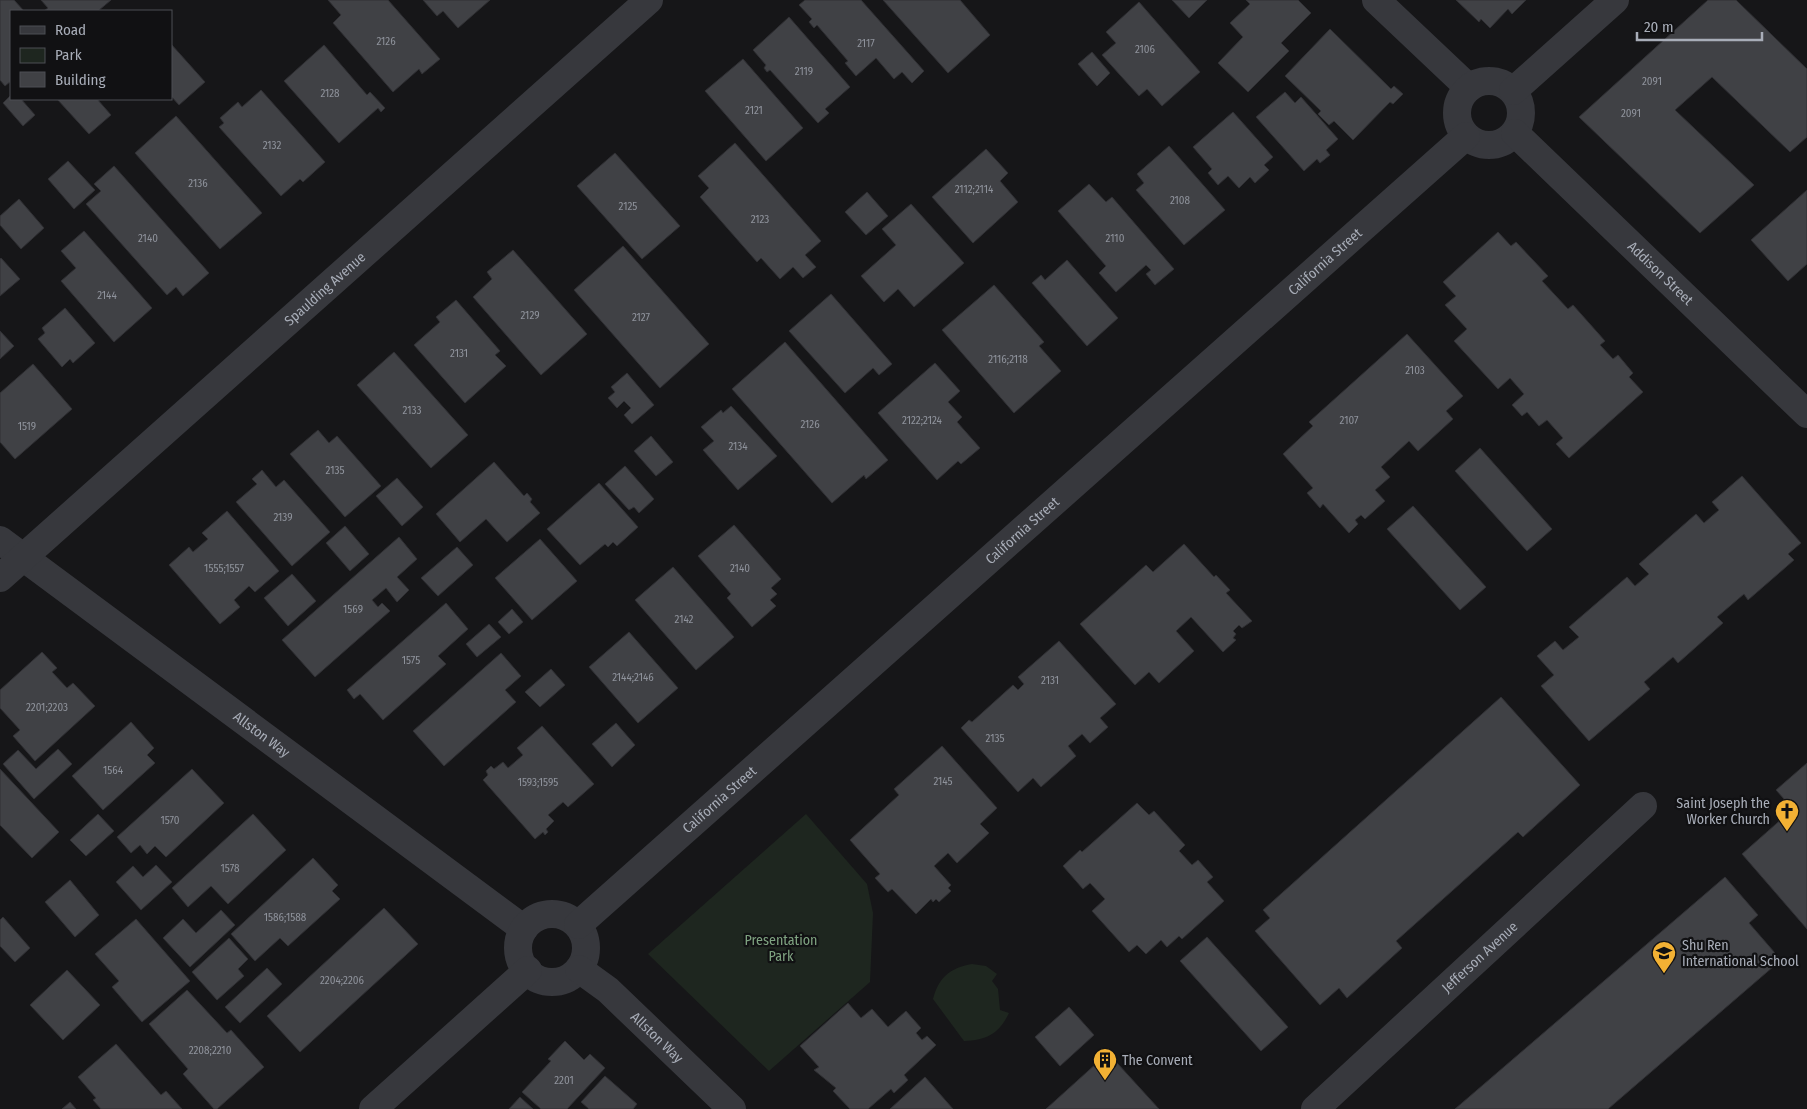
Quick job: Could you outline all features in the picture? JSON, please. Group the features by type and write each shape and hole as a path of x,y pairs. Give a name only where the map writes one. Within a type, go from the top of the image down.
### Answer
{"street":[{"name":"Spaulding Avenue","path":"0,578 649,0"},
{"path":"1376,0 1469,88"},
{"path":"1513,91 1615,0"},
{"path":"1487,80 1506,85 1513,91 1519,101 1522,112 1520,123 1515,133 1507,140 1497,144 1475,142 1466,136 1457,117 1458,106 1469,88 1487,80"},
{"name":"Addison Street","path":"1515,133 1807,414"},
{"name":"California Street","path":"578,925 1466,136"},
{"name":"Allston Way","path":"0,540 524,930"},
{"name":"Jefferson Avenue","path":"1315,1109 1643,806"},
{"path":"549,914 569,918 578,925 586,947 579,969 563,980 554,982 535,977 528,970 518,950 519,940 524,930 539,916 549,914"},
{"name":"Allston Way","path":"579,969 608,990 732,1109"},
{"path":"373,1109 528,970"}],"green space":[{"name":"Presentation Park","path":"806,814 867,884 873,913 870,982 769,1071 648,954"},
{"path":"972,964 986,966 997,974 992,981 998,989 1000,1010 1009,1013 996,1031 986,1037 964,1041 933,999 935,991 946,975 957,968"}],"building":[{"path":"0,0 14,0 23,10 10,10 10,82 5,86 0,80"},
{"path":"41,0 111,0 99,10 45,10 48,8"},
{"path":"328,0 388,0 440,59 422,74 419,69 393,92 333,23 341,15"},
{"path":"423,0 490,0 458,28 443,11 437,16"},
{"path":"805,0 861,0 924,71 912,83 902,72 894,79 876,58 856,76 845,63 848,61 817,25 814,28 809,22 812,19 799,5"},
{"path":"883,0 960,0 990,35 948,73"},
{"path":"1172,0 1207,0 1189,18"},
{"path":"1246,0 1298,0 1311,13 1281,43 1289,51 1248,92 1218,63 1243,37 1230,23 1250,4"},
{"path":"1456,0 1526,0 1512,14 1508,9 1490,28 1481,19 1479,22"},
{"path":"1708,0 1736,0 1807,69 1807,137 1790,152 1712,77 1675,110 1754,185 1700,233 1579,117"},
{"path":"1139,2 1200,72 1162,106 1147,89 1139,96 1102,55 1116,43 1106,32"},
{"path":"789,17 850,87 825,109 829,113 818,123 770,70 767,72 764,68 766,65 753,50"},
{"path":"1330,29 1391,89 1394,86 1403,94 1393,104 1390,102 1353,140 1334,121 1329,125 1318,114 1321,111 1285,76"},
{"path":"172,45 205,82 179,105 172,97"},
{"path":"324,45 367,95 370,92 385,108 381,112 378,108 339,143 284,81"},
{"path":"1092,52 1110,73 1097,86 1078,64"},
{"path":"743,59 803,128 766,161 705,91"},
{"path":"261,90 325,162 303,182 300,179 281,196 219,127 224,123 220,118 238,102 242,107"},
{"path":"1285,92 1295,103 1301,97 1338,139 1326,150 1330,155 1320,163 1317,159 1304,171 1256,117"},
{"path":"10,96 10,100 22,100 35,115 23,126 3,103"},
{"path":"58,100 98,100 111,115 89,134"},
{"path":"1233,112 1273,157 1264,165 1269,170 1255,183 1250,177 1239,188 1228,176 1218,185 1208,173 1212,169 1193,147"},
{"path":"176,116 262,213 220,249 135,153"},
{"path":"735,143 821,241 805,255 816,267 803,278 793,267 780,279 761,258 757,262 700,197 709,188 698,176"},
{"path":"1169,146 1225,210 1184,245 1136,190 1144,183 1137,174"},
{"path":"986,149 1008,173 1000,181 1018,202 973,243 932,197"},
{"path":"615,153 680,226 642,259 577,186"},
{"path":"68,161 95,190 74,209 48,179"},
{"path":"114,166 209,273 183,296 176,287 167,295 86,204 101,191 94,184"},
{"path":"1089,184 1106,202 1112,197 1174,269 1155,285 1146,274 1151,270 1146,265 1116,292 1099,273 1106,266 1058,211"},
{"path":"1807,190 1807,264 1788,281 1751,240"},
{"path":"867,192 888,216 866,235 845,212"},
{"path":"19,199 44,228 21,249 0,225 0,216"},
{"path":"911,204 964,263 914,307 898,289 884,302 861,276 896,245 882,229"},
{"path":"84,231 152,308 114,342 61,281 76,268 61,251"},
{"path":"1498,232 1511,246 1516,242 1548,276 1542,281 1568,309 1573,305 1605,341 1600,345 1613,359 1618,355 1633,373 1629,377 1643,392 1569,458 1556,444 1563,438 1547,420 1539,426 1527,412 1522,416 1512,405 1524,394 1510,378 1498,389 1454,341 1467,329 1445,305 1456,296 1443,282"},
{"path":"623,246 709,344 660,388 574,290"},
{"path":"513,250 587,334 541,375 473,297 492,279 487,272"},
{"path":"0,259 20,279 0,296"},
{"path":"1067,260 1118,318 1087,346 1032,283 1041,275 1045,280"},
{"path":"994,285 1044,342 1039,346 1061,371 1014,413 942,330"},
{"path":"831,294 892,364 879,375 873,368 845,393 789,331"},
{"path":"456,300 500,351 495,355 506,366 465,403 414,345 440,322 436,317"},
{"path":"65,308 95,343 73,363 70,359 62,367 38,339 45,333 42,328"},
{"path":"0,331 14,346 0,359"},
{"path":"1407,334 1463,396 1446,411 1453,419 1418,451 1409,441 1381,467 1390,477 1375,490 1385,501 1365,519 1361,515 1355,520 1358,524 1349,533 1323,504 1320,508 1307,493 1313,488 1283,454 1313,426 1309,422"},
{"path":"785,342 888,460 866,479 864,475 832,503 732,389"},
{"path":"394,352 468,435 431,468 357,385"},
{"path":"935,363 960,391 948,402 962,417 957,422 980,448 961,464 958,461 937,480 878,413"},
{"path":"33,364 72,409 15,459 0,442 0,393"},
{"path":"627,373 654,405 632,424 624,415 631,408 624,401 617,408 608,398 615,392 611,387"},
{"path":"731,406 777,456 738,490 703,450 714,441 701,427 721,410 723,413"},
{"path":"318,430 329,443 337,436 381,486 345,517 290,454"},
{"path":"651,436 673,462 656,476 634,451"},
{"path":"1480,448 1552,529 1527,551 1455,471"},
{"path":"494,462 524,496 527,493 532,499 530,502 540,513 507,542 486,519 460,542 436,514"},
{"path":"625,466 654,499 639,513 634,507 629,510 605,484"},
{"path":"262,470 276,487 284,480 330,532 292,566 236,502 257,484 252,479"},
{"path":"1742,476 1801,543 1788,554 1794,560 1748,600 1744,594 1717,617 1723,623 1678,663 1673,657 1644,682 1650,689 1589,741 1541,686 1554,675 1537,656 1555,641 1563,650 1579,637 1569,627 1627,577 1635,586 1649,574 1639,564 1696,514 1704,523 1719,510 1712,502"},
{"path":"397,478 423,507 402,526 376,496"},
{"path":"599,483 638,527 617,546 613,542 608,547 605,544 580,565 547,529"},
{"path":"1413,506 1486,587 1460,610 1387,529"},
{"path":"227,511 279,571 255,592 249,586 234,600 240,607 220,624 169,565 189,547 193,552 208,539 202,533"},
{"path":"734,525 781,579 771,588 777,594 770,600 776,606 752,627 727,598 731,594 698,556"},
{"path":"345,526 369,554 350,571 326,543"},
{"path":"399,537 417,559 397,577 409,590 397,602 386,588 372,600 378,607 382,603 390,611 315,677 282,640"},
{"path":"540,539 577,581 532,620 495,578"},
{"path":"1184,544 1214,577 1216,575 1230,590 1226,593 1252,621 1242,628 1239,625 1233,631 1236,634 1233,638 1236,640 1223,652 1191,617 1176,631 1194,651 1159,683 1149,672 1135,685 1080,624 1146,565 1153,572"},
{"path":"457,547 473,565 438,596 421,578"},
{"path":"673,567 734,637 696,670 635,600"},
{"path":"292,574 316,601 288,626 264,598"},
{"path":"446,603 468,629 438,656 446,664 383,720 360,694 354,699 347,690"},
{"path":"512,609 523,622 509,634 498,622"},
{"path":"489,624 501,637 477,657 466,644"},
{"path":"629,632 678,688 638,723 589,667"},
{"path":"1059,641 1116,704 1100,718 1108,727 1090,743 1082,734 1068,746 1076,756 1041,787 1033,778 1018,792 961,728 969,720 972,722 1013,685 1018,690 1024,684 1018,677"},
{"path":"42,652 57,668 52,672 67,688 73,683 95,706 35,761 13,736 20,730 0,708 0,690"},
{"path":"501,653 521,676 505,690 516,702 444,766 413,731"},
{"path":"551,669 565,685 540,707 525,692"},
{"path":"1501,697 1580,785 1523,837 1518,832 1396,941 1402,948 1347,998 1339,988 1320,1005 1255,931 1270,918 1263,910"},
{"path":"131,722 154,748 147,755 155,763 103,810 72,776"},
{"path":"616,723 635,745 612,767 592,744"},
{"path":"542,726 594,784 568,807 563,802 548,815 554,821 546,829 548,832 545,835 543,832 535,839 483,780 488,775 486,771 491,766 494,769 503,762 508,768 523,755 517,748"},
{"path":"942,746 997,808 980,824 989,833 957,863 948,853 934,866 951,885 948,888 951,891 939,902 936,899 933,902 931,899 916,914 892,889 888,892 875,878 880,874 850,840 899,795 894,789"},
{"path":"58,749 72,764 34,799 3,764 18,750 36,769"},
{"name":"Saint Joseph the Worker Church","path":"1807,763 1807,929 1742,854 1793,809 1776,790"},
{"path":"0,769 59,832 32,858 0,825"},
{"path":"192,769 224,803 166,857 155,846 147,854 140,845 131,853 117,837"},
{"path":"1137,803 1149,815 1154,811 1185,845 1179,851 1192,865 1198,860 1213,877 1207,882 1224,901 1182,939 1179,936 1167,947 1161,940 1146,954 1137,945 1129,952 1092,911 1105,899 1090,883 1083,889 1063,866 1080,850 1082,852"},
{"path":"98,814 114,831 86,856 70,840"},
{"path":"253,814 286,850 228,904 211,886 188,907 172,888"},
{"path":"313,858 338,885 332,891 340,899 288,946 280,938 255,961 231,934"},
{"path":"156,865 172,882 141,910 116,882 133,866 143,877"},
{"path":"1725,877 1758,915 1749,923 1781,960 1608,1109 1455,1109"},
{"path":"70,880 99,915 75,937 45,902"},
{"path":"384,908 418,944 300,1052 267,1016"},
{"path":"221,910 235,925 190,967 163,938 183,919 196,933"},
{"path":"3,917 30,948 15,962 0,946 0,920"},
{"path":"136,919 190,981 142,1022 112,987 119,981 95,954"},
{"path":"1207,937 1288,1027 1261,1051 1180,961"},
{"path":"229,938 248,959 238,969 244,976 217,1000 192,972"},
{"path":"267,968 282,984 240,1023 225,1007"},
{"path":"67,970 100,1005 63,1040 30,1005"},
{"path":"187,990 227,1033 231,1030 264,1067 217,1109 214,1109 183,1074 188,1069 149,1024"},
{"path":"848,1003 861,1018 872,1009 888,1027 906,1011 921,1028 916,1033 922,1040 927,1036 936,1045 904,1075 908,1080 894,1093 891,1089 868,1109 850,1109 833,1091 836,1088 814,1070 819,1067 800,1046"},
{"path":"1069,1007 1094,1035 1060,1066 1035,1037"},
{"path":"565,1041 584,1060 590,1054 605,1068 567,1109 541,1109 522,1092 551,1061 548,1059"},
{"path":"116,1044 161,1095 166,1091 182,1109 101,1109 93,1100 96,1098 78,1077"},
{"name":"The Convent","path":"1108,1053 1159,1109 1046,1109"},
{"path":"605,1076 637,1104 633,1109 589,1109 581,1102"},
{"path":"925,1077 953,1109 890,1109"},
{"path":"520,1097 533,1109 509,1109"},
{"path":"70,1102 76,1109 62,1109"}],"place":[{"name":"Saint Joseph the Worker Church","path":"1787,832"},
{"name":"Shu Ren International School","path":"1664,974"},
{"name":"The Convent","path":"1105,1081"}]}
